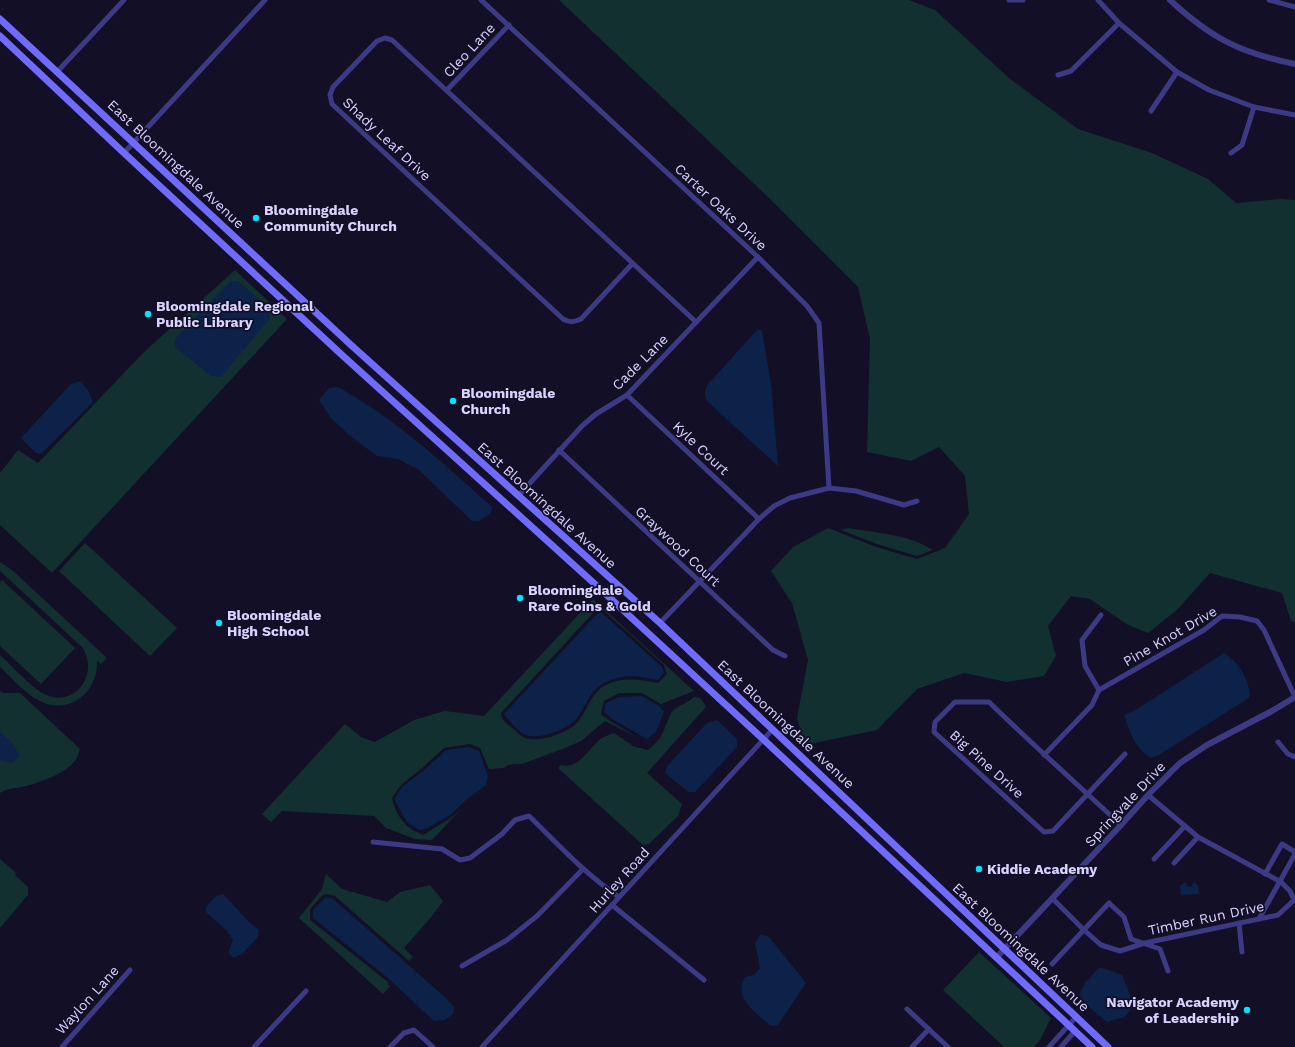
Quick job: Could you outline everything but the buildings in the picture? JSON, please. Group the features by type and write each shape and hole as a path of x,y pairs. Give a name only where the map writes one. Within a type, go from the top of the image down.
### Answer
{"main road":[{"name":"East Bloomingdale Avenue","path":"0,19 351,345 660,624 1077,1016 1108,1047"},
{"name":"East Bloomingdale Avenue","path":"0,36 342,355 597,586 764,740 1092,1047"},
{"path":"342,355 351,345"},
{"path":"509,506 518,496"},
{"path":"597,586 612,580"}],"street":[{"path":"58,72 124,0"},
{"path":"124,153 265,0"},
{"name":"Carter Oaks Drive","path":"482,0 758,257 807,306 819,323 829,488"},
{"path":"1009,0 1023,0"},
{"path":"1098,0 1119,23 1177,72 1209,90 1254,107 1295,115"},
{"path":"1170,0 1193,21 1228,43 1258,56 1295,64"},
{"path":"1269,0 1295,7"},
{"path":"1058,75 1071,71 1119,23"},
{"name":"Cleo Lane","path":"447,90 509,25"},
{"name":"Shady Leaf Drive","path":"632,264 581,319 569,322 563,319 332,104 330,95 333,87 377,40 385,38 392,40 696,322"},
{"path":"1151,111 1177,72"},
{"path":"1231,153 1242,144 1254,107"},
{"name":"Cade Lane","path":"518,496 582,426 596,414 627,395 758,257"},
{"name":"Kyle Court","path":"627,395 759,519"},
{"name":"Graywood Court","path":"559,450 772,650 785,656"},
{"path":"660,624 759,519 774,506 790,498 829,488 856,491 904,505 917,501"},
{"path":"1044,755 1092,705 1099,690 1086,666 1082,640 1102,615"},
{"name":"Pine Knot Drive","path":"1099,690 1204,630 1222,616 1240,617 1257,621 1264,630 1295,697"},
{"name":"Springvale Drive","path":"997,957 1148,795 1180,763 1207,745 1272,711 1295,697"},
{"name":"Big Pine Drive","path":"1121,825 1087,794 1044,755 989,702 955,702 935,722 934,732 1044,832 1053,831 1087,794 1125,754"},
{"name":"Hurley Road","path":"482,1047 773,730"},
{"path":"1278,742 1288,754 1295,757"},
{"name":"Timber Run Drive","path":"1052,898 1101,945 1120,951 1239,922 1278,915 1295,900 1290,891 1280,882 1198,837 1148,795"},
{"path":"373,842 442,849 460,860 470,858 502,834 515,820 529,816 602,886 619,898"},
{"path":"1154,859 1184,826"},
{"path":"1174,863 1198,837"},
{"path":"1259,919 1295,853 1282,844 1266,874"},
{"path":"462,966 507,940 537,916 584,869"},
{"path":"1052,964 1109,903 1124,917 1131,940 1160,949 1168,971"},
{"path":"612,905 704,980"},
{"path":"1239,922 1242,952"},
{"name":"Waylon Lane","path":"62,1047 130,970"},
{"path":"254,1047 306,991"},
{"path":"907,1009 948,1047"},
{"path":"1049,1047 1077,1016"},
{"path":"912,1047 929,1029"},
{"path":"390,1047 404,1032 414,1030 432,1047"},
{"path":"1061,1047 1075,1031"}],"green space":[{"path":"559,0 909,0 935,10 1009,78 1078,129 1152,153 1208,179 1236,203 1280,199 1295,200 1295,622 1291,621 1282,593 1210,573 1177,610 1148,633 1128,625 1090,599 1071,596 1048,626 1056,656 1044,676 1007,682 964,673 917,689 877,730 805,745 797,718 808,660 792,603 771,571 793,547 828,528 876,547 917,559 945,548 969,514 965,476 939,447 911,461 867,452 870,339 858,287 767,196"},
{"path":"235,270 287,319 52,573 0,525 0,473 18,450 38,463 144,352"},
{"path":"848,528 903,537 933,550 917,556 877,544 841,530"},
{"path":"85,543 177,628 150,656 59,571"},
{"path":"0,562 12,570 107,658 101,664 97,660 93,682 80,698 71,703 51,705 34,698 0,667 0,655 39,691 55,697 66,697 74,693 86,678 88,668 87,657 82,647 0,571"},
{"path":"2,580 75,648 41,684 0,646 0,582"},
{"path":"593,599 694,691 661,704 642,693 619,693 604,701 601,714 639,738 605,721 581,741 563,749 522,764 508,765 504,768 489,769 480,748 470,744 444,748 401,785 392,798 400,818 412,830 423,835 451,818 462,808 432,840 415,839 386,828 374,816 282,811 271,822 262,814 345,724 361,737 375,742 414,720 445,711 484,716","holes":["600,609 603,610 664,665 667,674 658,683 631,680 611,683 599,689 575,725 564,732 542,739 529,739 521,736 504,721 501,713 593,613"]},
{"path":"0,691 3,693 20,693 80,749 77,758 73,763 52,777 28,786 8,789 0,793"},
{"path":"694,697 700,698 706,706 705,708 647,773 682,804 678,816 649,844 643,845 558,768 561,765 568,766 579,761 602,738 614,733 633,746 647,750 654,745 661,736 671,713 676,708"},
{"path":"0,859 16,873 15,875 28,887 28,895 0,928"},
{"path":"326,874 342,889 387,902 400,892 430,885 443,901 404,948 413,957 409,961 335,896 326,894 323,895 310,909 310,920 389,983 388,984 390,986 383,994 299,918 322,889"},
{"path":"979,952 1051,1018 1040,1040 1034,1047 1004,1047 943,990"}],"water":[{"path":"238,281 269,308 270,318 221,377 211,376 175,347 175,339 230,282"},
{"path":"758,329 762,330 771,384 778,466 707,401 705,394 708,384"},
{"path":"80,381 88,390 93,402 41,454 36,453 21,438 71,384"},
{"path":"338,387 380,413 418,442 492,507 491,513 479,521 472,521 419,470 398,459 377,456 349,435 331,418 319,400 329,388"},
{"path":"601,612 662,667 664,673 658,680 631,676 618,678 604,683 594,691 580,713 568,726 543,736 526,735 514,726 504,714 595,616"},
{"path":"1224,653 1234,661 1245,676 1249,688 1249,698 1159,755 1151,758 1145,754 1134,740 1124,715 1134,711"},
{"path":"642,696 659,706 664,712 656,732 647,739 612,719 604,712 606,703 619,697"},
{"path":"717,720 737,739 737,747 695,792 688,792 665,773 667,766 707,723"},
{"path":"0,732 11,742 20,756 13,763 0,761"},
{"path":"469,747 479,751 488,776 486,785 467,799 450,815 426,829 419,830 407,822 394,799 402,787 423,771 446,750"},
{"path":"1185,882 1187,886 1191,887 1194,882 1198,886 1199,894 1181,895 1180,886"},
{"path":"223,894 249,922 259,930 258,937 242,954 234,958 228,953 233,940 227,931 206,912 206,907 216,896"},
{"path":"325,898 332,898 446,998 454,1007 453,1014 445,1020 434,1021 388,978 313,918 313,910"},
{"path":"761,934 769,937 806,983 778,1025 771,1026 753,1011 744,999 742,992 742,985 745,977 754,975 760,968 755,943"},
{"path":"1099,968 1122,975 1133,1006 1125,1017 1107,1022 1088,1006 1079,995 1085,983"}],"place":[{"name":"Bloomingdale Community Church","path":"256,218"},
{"name":"Bloomingdale Regional Public Library","path":"148,314"},
{"name":"Bloomingdale Church","path":"453,401"},
{"name":"Bloomingdale Rare Coins & Gold","path":"520,598"},
{"name":"Bloomingdale High School","path":"219,623"},
{"name":"Kiddie Academy","path":"979,869"},
{"name":"Navigator Academy of Leadership","path":"1247,1010"}]}
